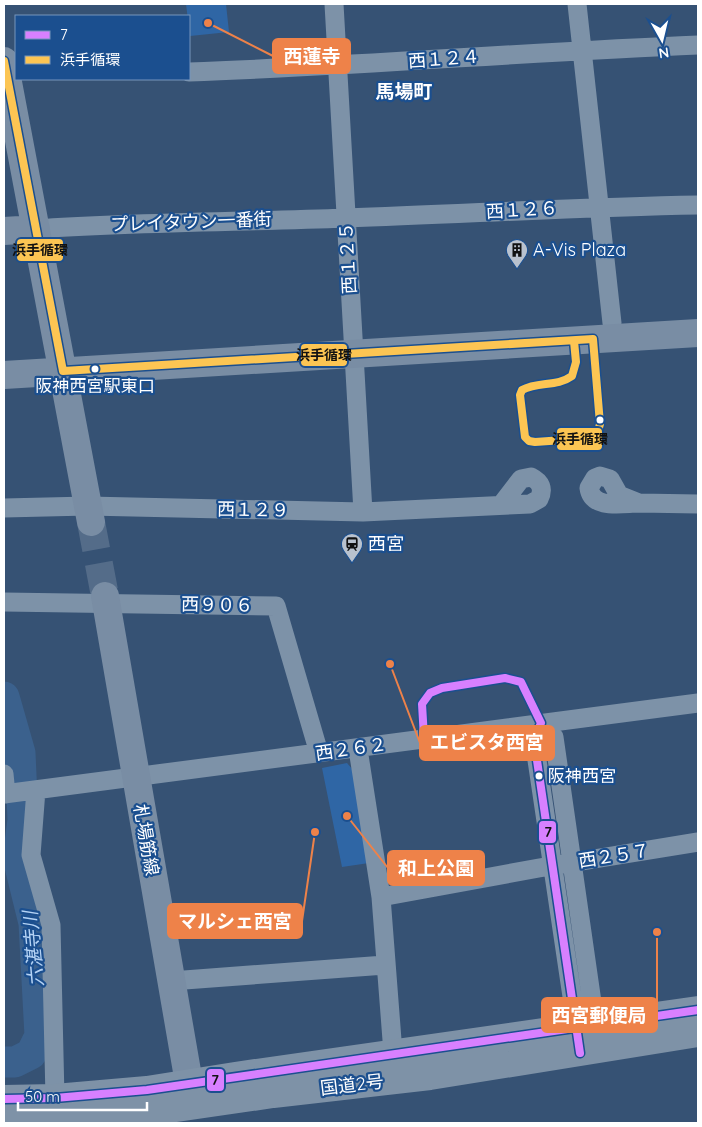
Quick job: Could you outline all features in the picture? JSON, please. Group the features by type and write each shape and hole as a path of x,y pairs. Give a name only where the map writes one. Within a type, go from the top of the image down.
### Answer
{"highway":[{"name":"国道2号","path":"4,1120 55,1119 140,1113 192,1104 430,1076 698,1010"},
{"name":"国道2号","path":"4,1099 55,1098 147,1090 192,1104 393,1053 587,1038 698,1033"}],"street":[{"name":"西１２５","path":"334,4 336,67 363,512"},
{"path":"577,4 601,207 612,323"},
{"name":"西１２４","path":"190,72 336,67 583,50 698,46"},
{"path":"8,74 90,514"},
{"name":"西１２６","path":"345,218 601,207 698,205"},
{"name":"プレイタウン一番街","path":"36,229 124,223 345,218"},
{"path":"4,231 36,229"},
{"path":"4,375 698,333"},
{"path":"639,502 698,504"},
{"name":"西１２９","path":"4,508 90,514 363,512 502,505"},
{"name":"西９０６","path":"4,602 106,599 276,606 319,753"},
{"name":"札場筋線","path":"106,599 192,1104"},
{"name":"西２６２","path":"18,792 358,749 424,738 698,702"},
{"path":"542,723 554,737 571,863 587,1038 552,866 534,740 542,723"},
{"path":"358,749 381,897 393,1053"},
{"path":"4,774 18,792 31,855 51,925 55,1098"},
{"name":"西２５７","path":"381,897 698,842"},
{"path":"171,981 385,965"}],"shaded area":[{"path":"186,4 226,4 229,32 190,36 190,15 187,15"},
{"path":"347,763 353,770 369,863 342,867 322,768"}],"waterway":[{"name":"六湛寺川","path":"4,697 20,753 23,820 18,858 34,923 40,1036 31,1054 15,1062 4,1062"}],"tunnel":[{"path":"91,522 105,596"}],"transit line":[{"name":"浜手循環","path":"4,61 63,371 593,339 600,424 597,435 592,438 535,442 529,441 525,437 520,395 522,390 528,387 560,382 572,376 576,362 574,341"},
{"name":"7","path":"424,738 422,704 430,693 442,688 505,678 521,682 541,723 534,740 580,1053"},
{"name":"7","path":"4,1099 55,1098 147,1090 698,1010"}],"place":[{"name":"西蓮寺","path":"208,23"},
{"name":"A-Vis Plaza","path":"517,269"},
{"name":"阪神西宮駅東口","path":"95,369"},
{"name":"西宮","path":"352,563"},
{"name":"エビスタ西宮","path":"390,664"},
{"name":"阪神西宮","path":"539,776"},
{"name":"和上公園","path":"347,816"},
{"name":"マルシェ西宮","path":"315,832"},
{"name":"西宮郵便局","path":"657,932"}],"district":[{"name":"馬場町","path":"404,91"}]}
